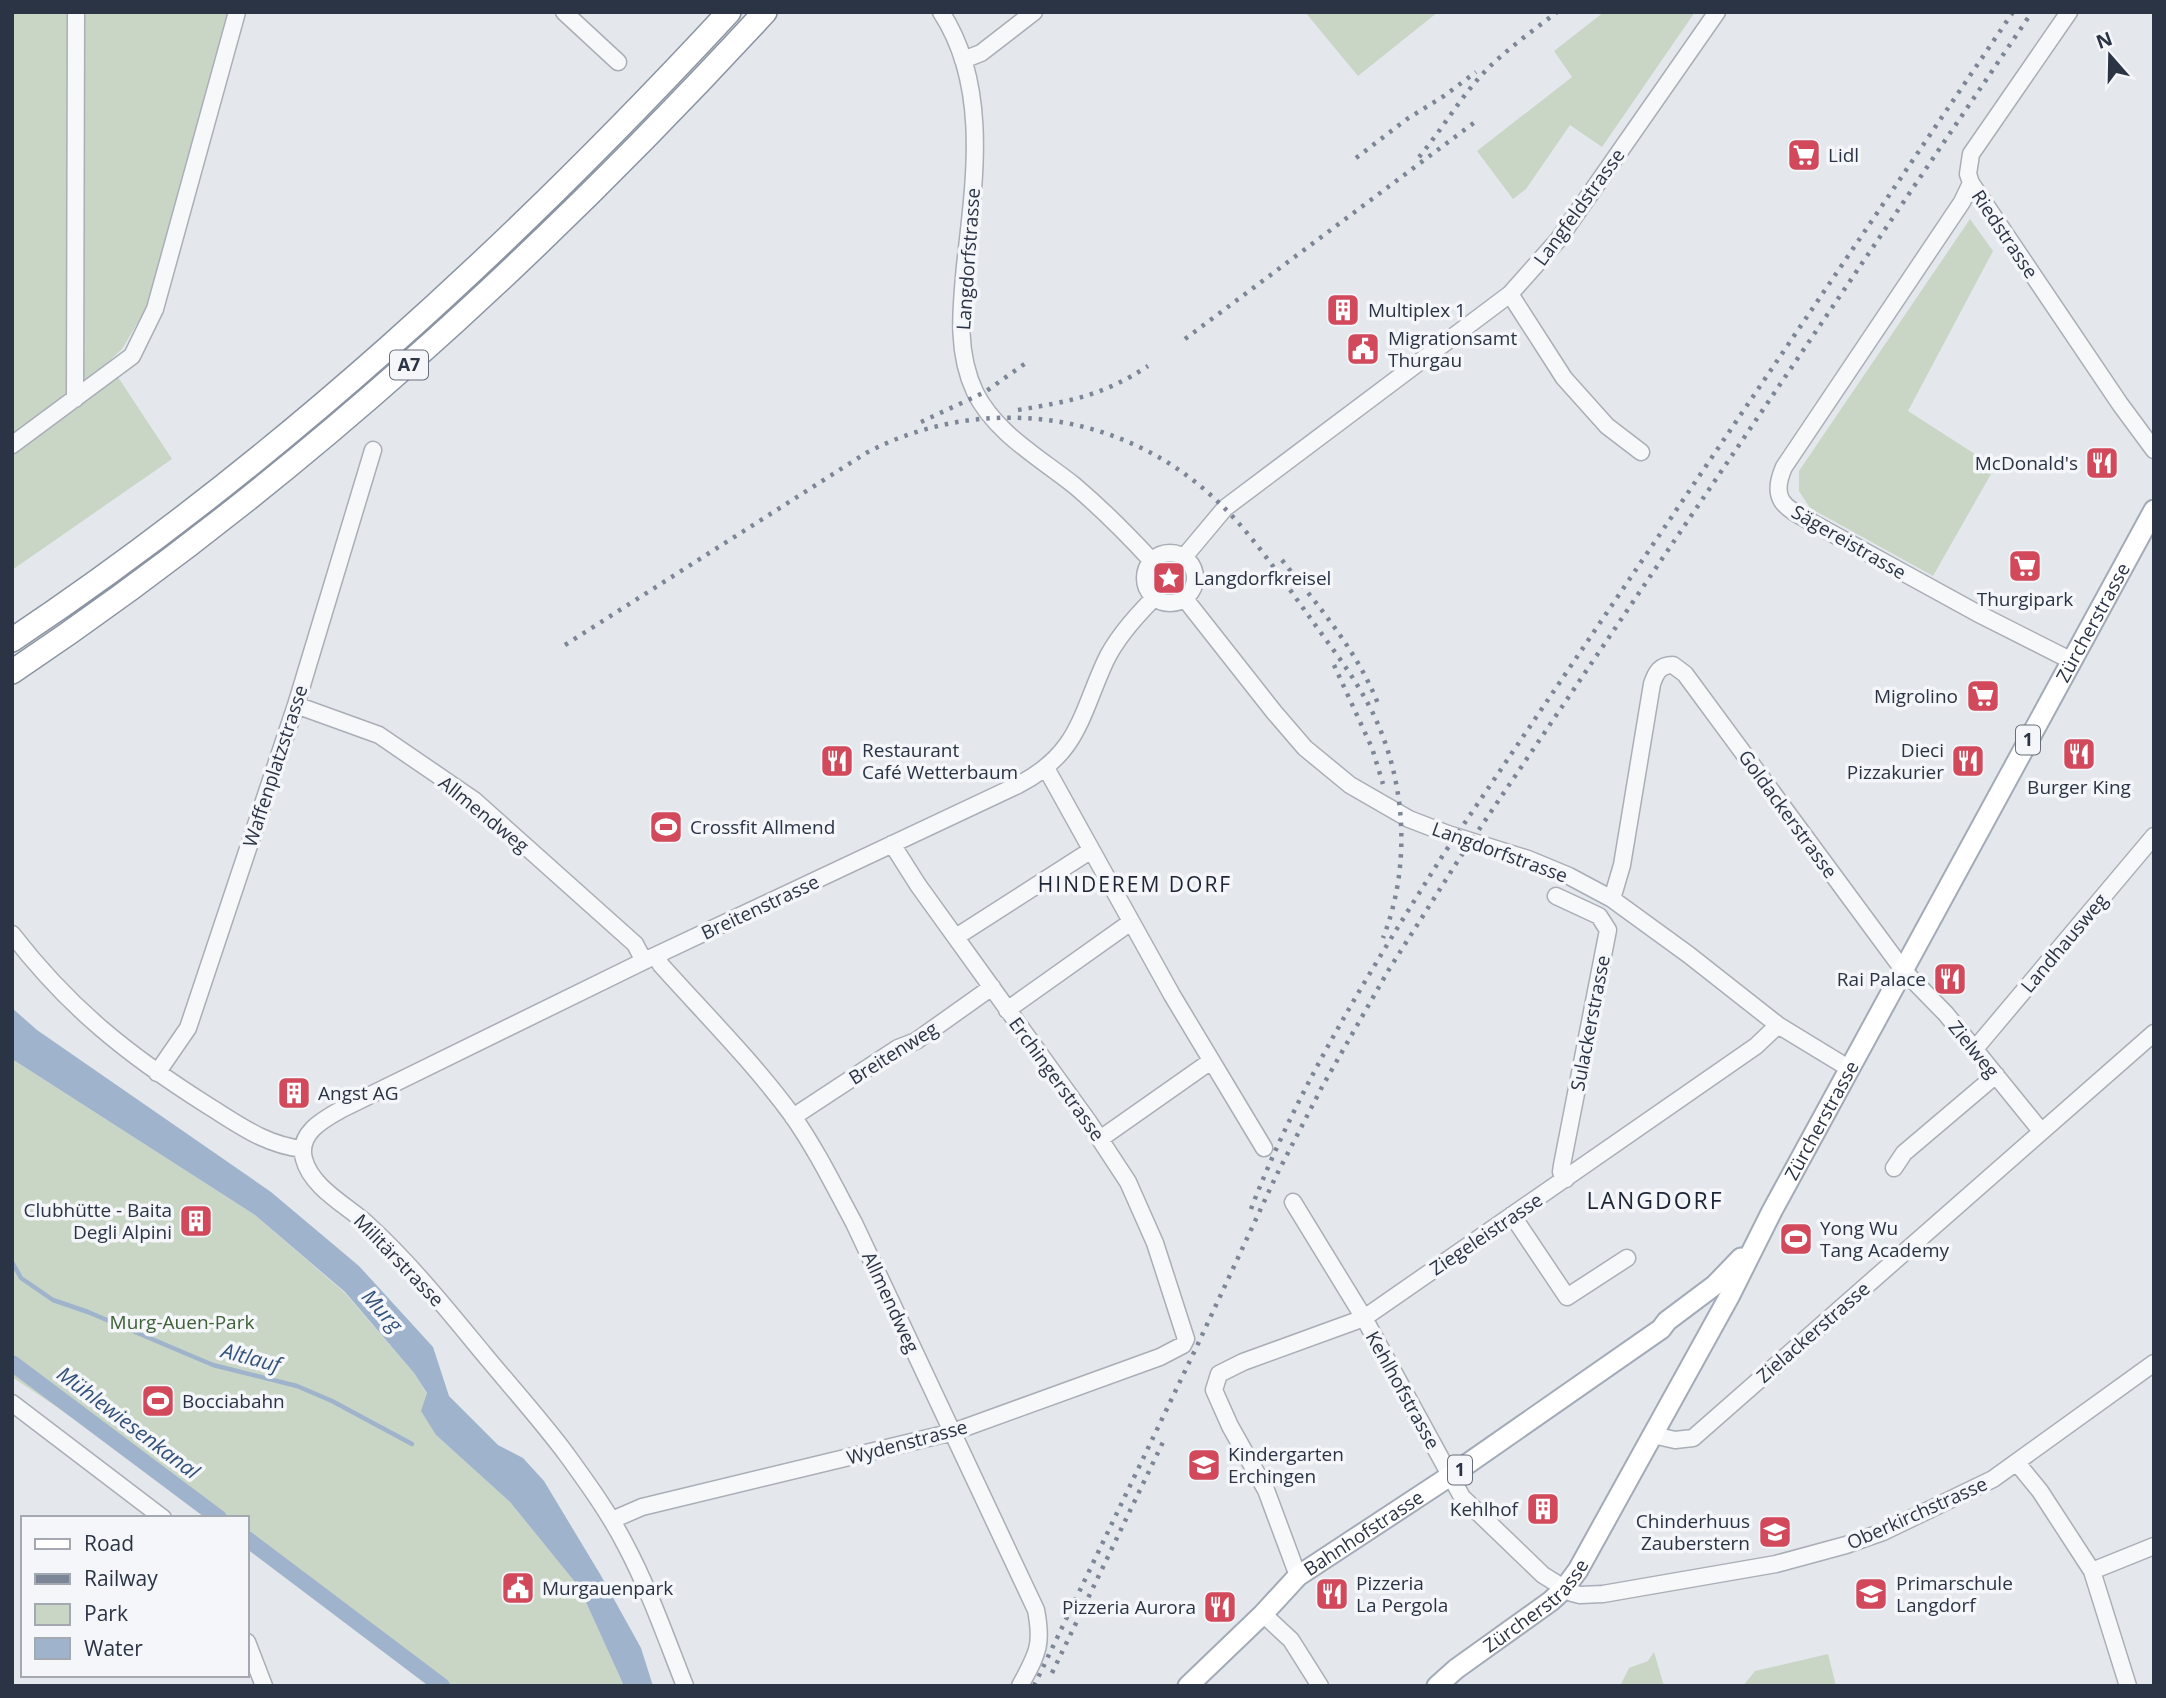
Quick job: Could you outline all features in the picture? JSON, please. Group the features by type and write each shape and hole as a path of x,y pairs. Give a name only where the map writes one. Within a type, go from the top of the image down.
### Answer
{"highway":[{"name":"A7","path":"12,640 86,590 221,488 392,344 544,203 729,12"},
{"name":"A7","path":"12,672 106,608 232,513 414,360 478,303 618,167 765,12"}],"main road":[{"name":"Zürcherstrasse","path":"1437,1686 1457,1668 1534,1615 1564,1589 1653,1435 2154,510"},
{"name":"Bahnhofstrasse","path":"1188,1686 1263,1614 1298,1576 1450,1476 1661,1328 1715,1285 1756,1241"},
{"name":"Bahnhofstrasse","path":"1661,1328 1707,1311 1728,1297"}],"street":[{"path":"75,399 76,12"},
{"path":"12,445 132,356 155,309 237,12"},
{"path":"564,12 618,62"},
{"name":"Langdorfstrasse","path":"941,12 963,60 970,83 974,121 975,161 961,318 965,366 975,393 995,421 1016,441 1116,523 1151,560"},
{"path":"963,60 981,53 1034,12"},
{"name":"Langfeldstrasse","path":"1184,557 1225,508 1510,293 1558,240 1717,12"},
{"name":"Riedstrasse","path":"2069,12 1971,154 1968,174 1971,183 2154,450"},
{"name":"Sägereistrasse","path":"1971,183 1954,215 1784,467 1777,482 1778,496 1787,508 1813,523 1977,613 2072,661"},
{"path":"1954,215 1966,211 1992,214"},
{"path":"1510,293 1564,379 1606,426 1641,452"},
{"name":"Waffenplatzstrasse","path":"157,1073 188,1028 296,705 373,450"},
{"path":"1163,553 1184,557 1190,562 1195,578 1194,586 1185,599 1166,603 1154,598 1148,592 1144,575 1151,560 1163,553"},
{"name":"Breitenstrasse","path":"303,1149 311,1130 342,1109 650,958 1018,785 1046,768 1073,738 1114,646 1154,598"},
{"name":"Langdorfstrasse","path":"1185,599 1274,712 1306,748 1350,785 1409,819 1528,859 1569,876 1612,899 1778,1024 1850,1069"},
{"name":"Goldackerstrasse","path":"1612,899 1622,866 1652,684 1658,670 1668,665 1679,667 1904,971"},
{"name":"Allmendweg","path":"296,705 379,735 474,800 661,965 765,1080 793,1117 854,1223 1036,1610 1041,1636 1037,1654 1020,1686"},
{"path":"1046,768 1130,922 1264,1148"},
{"name":"Landhausweg","path":"1974,1050 2154,836"},
{"name":"Erchingerstrasse","path":"892,844 1128,1182 1147,1223 1185,1333"},
{"path":"956,937 1090,852"},
{"name":"Sulackerstrasse","path":"1556,896 1599,916 1608,930 1562,1165 1561,1172 1566,1179"},
{"path":"1007,1010 1130,922"},
{"path":"12,934 59,991 157,1073 259,1138 303,1149"},
{"name":"Zielweg","path":"1904,971 1946,1014 2041,1131"},
{"name":"Breitenweg","path":"793,1117 898,1048 916,1041 992,988"},
{"name":"Ziegeleistrasse","path":"1298,1576 1266,1490 1230,1426 1214,1390 1219,1374 1242,1362 1364,1318 1756,1046 1778,1024"},
{"name":"Zielackerstrasse","path":"1653,1435 1675,1440 1693,1438 2154,1033"},
{"path":"1100,1139 1211,1062"},
{"path":"1894,1168 1904,1153 1996,1075"},
{"name":"Militärstrasse","path":"303,1149 310,1174 376,1232 426,1286 566,1454 612,1520 652,1603 685,1686"},
{"name":"Kehlhofstrasse","path":"1293,1202 1364,1318 1462,1497 1543,1576 1564,1589"},
{"path":"1512,1215 1567,1297 1627,1258"},
{"name":"Wydenstrasse","path":"612,1520 642,1507 953,1432 1160,1357 1183,1345 1185,1333"},
{"name":"Oberkirchstrasse","path":"1564,1589 1580,1595 1603,1594 1815,1554 1871,1536 1918,1517 1993,1479 2154,1363"},
{"path":"12,1403 160,1516"},
{"path":"2017,1462 2040,1491 2092,1571 2127,1685"},
{"path":"2092,1571 2154,1546"},
{"path":"1263,1614 1291,1640 1320,1686"},
{"path":"248,1645 264,1686"}],"green space":[{"path":"12,12 228,12 147,307 122,349 108,362 172,459 12,570"},
{"path":"1305,12 1438,12 1358,76"},
{"path":"1604,12 1695,12 1602,147 1570,125 1526,189 1513,199 1477,151 1572,77 1554,51"},
{"path":"1970,219 1993,251 1908,411 1995,467 1933,576 1810,508 1799,491 1799,471"},
{"name":"Murg-Auen-Park","path":"12,1059 255,1215 345,1293 414,1373 427,1394 436,1435 510,1502 579,1587 624,1686 440,1686 248,1537 248,1516 220,1516 12,1377"},
{"path":"1654,1652 1664,1686 1620,1686 1629,1668 1648,1661"},
{"path":"1828,1654 1836,1686 1743,1686 1755,1671"}],"water":[{"name":"Murg","path":"12,1008 37,1030 271,1192 359,1266 433,1347 449,1396 498,1445 523,1458 544,1481 641,1648 653,1686 624,1686 579,1587 510,1502 436,1435 421,1411 427,1393 414,1373 345,1292 255,1215 12,1059"}],"waterway":[{"name":"Altlauf","path":"12,1262 21,1278 53,1300 213,1365 297,1386 332,1401 412,1444"},
{"name":"Mühlewiesenkanal","path":"12,1363 216,1516"},
{"name":"Mühlewiesenkanal","path":"248,1540 442,1686"}],"railway":[{"path":"1419,157 1470,88 1487,70 1557,12"},
{"path":"1251,1209 1314,1072 1443,855 2013,12"},
{"path":"1034,1686 1276,1176 1322,1087 1388,971 1459,859 2032,12"},
{"path":"1356,158 1476,72"},
{"path":"1185,339 1479,119"},
{"path":"921,422 985,392 1030,360"},
{"path":"1018,410 1054,404 1101,391 1148,366"},
{"path":"565,645 866,453 910,434 955,422 1002,418 1048,420 1093,430 1137,446 1178,469 1229,512 1277,572 1362,693 1377,721 1388,751 1396,781 1400,813 1399,877 1383,938"},
{"path":"1282,560 1323,612 1360,666 1379,706"},
{"path":"1334,665 1372,748 1383,784"},
{"path":"1052,1673 1164,1440"}],"place":[{"name":"Lidl","path":"1804,155"},
{"name":"Multiplex 1","path":"1343,310"},
{"name":"Migrationsamt Thurgau","path":"1363,349"},
{"name":"McDonald's","path":"2102,463"},
{"name":"Thurgipark","path":"2025,566"},
{"name":"Langdorfkreisel","path":"1169,578"},
{"name":"Migrolino","path":"1983,696"},
{"name":"Burger King","path":"2079,754"},
{"name":"Restaurant Café Wetterbaum","path":"837,761"},
{"name":"Dieci Pizzakurier","path":"1968,761"},
{"name":"Crossfit Allmend","path":"666,827"},
{"name":"Rai Palace","path":"1950,979"},
{"name":"Angst AG","path":"294,1093"},
{"name":"Clubhütte - Baita Degli Alpini","path":"196,1221"},
{"name":"Yong Wu Tang Academy","path":"1796,1239"},
{"name":"Bocciabahn","path":"158,1401"},
{"name":"Kindergarten Erchingen","path":"1204,1465"},
{"name":"Kehlhof","path":"1543,1509"},
{"name":"Chinderhuus Zauberstern","path":"1775,1532"},
{"name":"Murgauenpark","path":"518,1588"},
{"name":"Pizzeria La Pergola","path":"1332,1594"},
{"name":"Primarschule Langdorf","path":"1871,1594"},
{"name":"Pizzeria Aurora","path":"1220,1607"}],"district":[{"name":"HINDEREM DORF","path":"1135,885"},
{"name":"LANGDORF","path":"1655,1201"}]}
